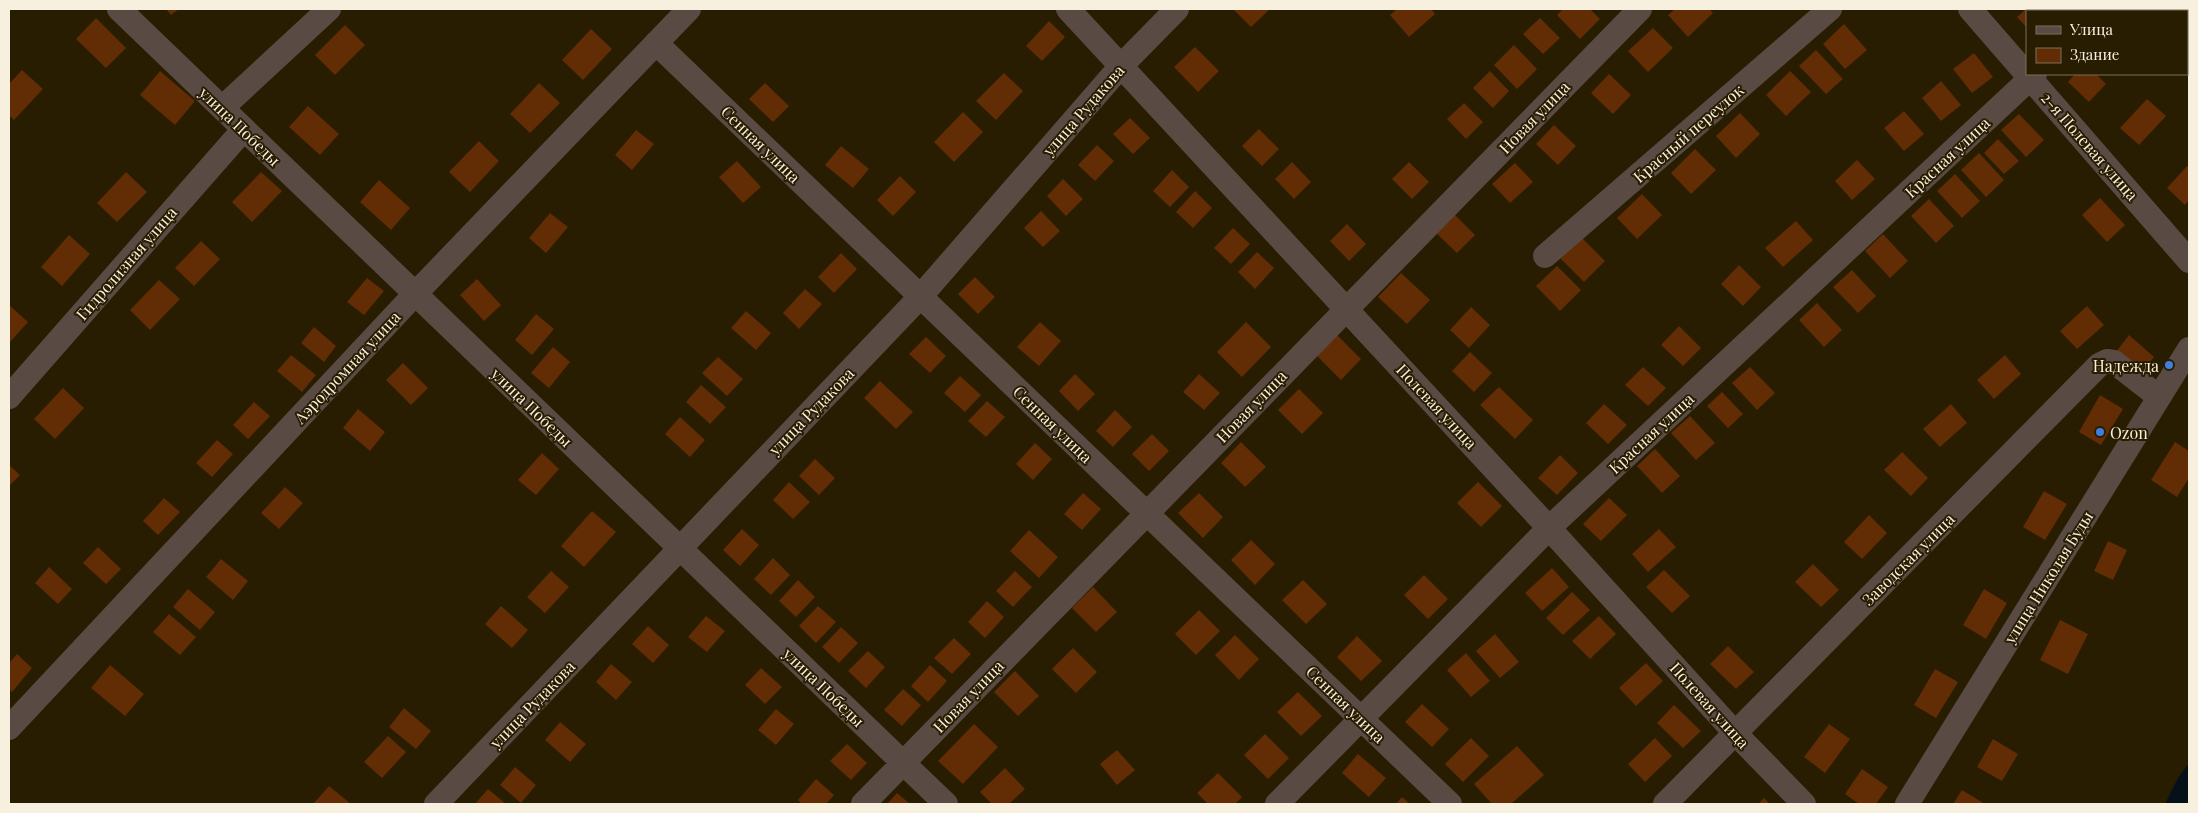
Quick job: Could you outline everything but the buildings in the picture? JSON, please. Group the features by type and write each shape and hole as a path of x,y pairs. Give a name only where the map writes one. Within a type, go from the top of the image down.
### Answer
{"street":[{"name":"улица Победы","path":"119,9 946,804"},
{"path":"222,108 329,9"},
{"name":"Аэродромная улица","path":"9,728 415,294 689,9"},
{"name":"Полевая улица","path":"1068,9 1549,528 1736,734 1804,804"},
{"name":"улица Рудакова","path":"436,804 920,297 1121,66 1177,9"},
{"name":"Новая улица","path":"863,804 1640,9"},
{"name":"Красный переулок","path":"1546,256 1830,9"},
{"name":"2-я Полевая улица","path":"1970,9 2026,69"},
{"name":"Сенная улица","path":"656,44 1450,804"},
{"name":"2-я Полевая улица","path":"2033,76 2189,261"},
{"name":"Красная улица","path":"1277,804 1549,528 2033,76"},
{"name":"Гидролизная улица","path":"9,397 244,129"},
{"name":"улица Николая Буды","path":"1907,804 2189,349"},
{"name":"Заводская улица","path":"1665,804 2099,365 2107,361 2114,362 2159,397"}],"shaded area":[{"path":"2189,763 2189,804 2165,804 2178,778"}],"place":[{"name":"Надежда","path":"2169,365"},
{"name":"Ozon","path":"2100,432"}]}
